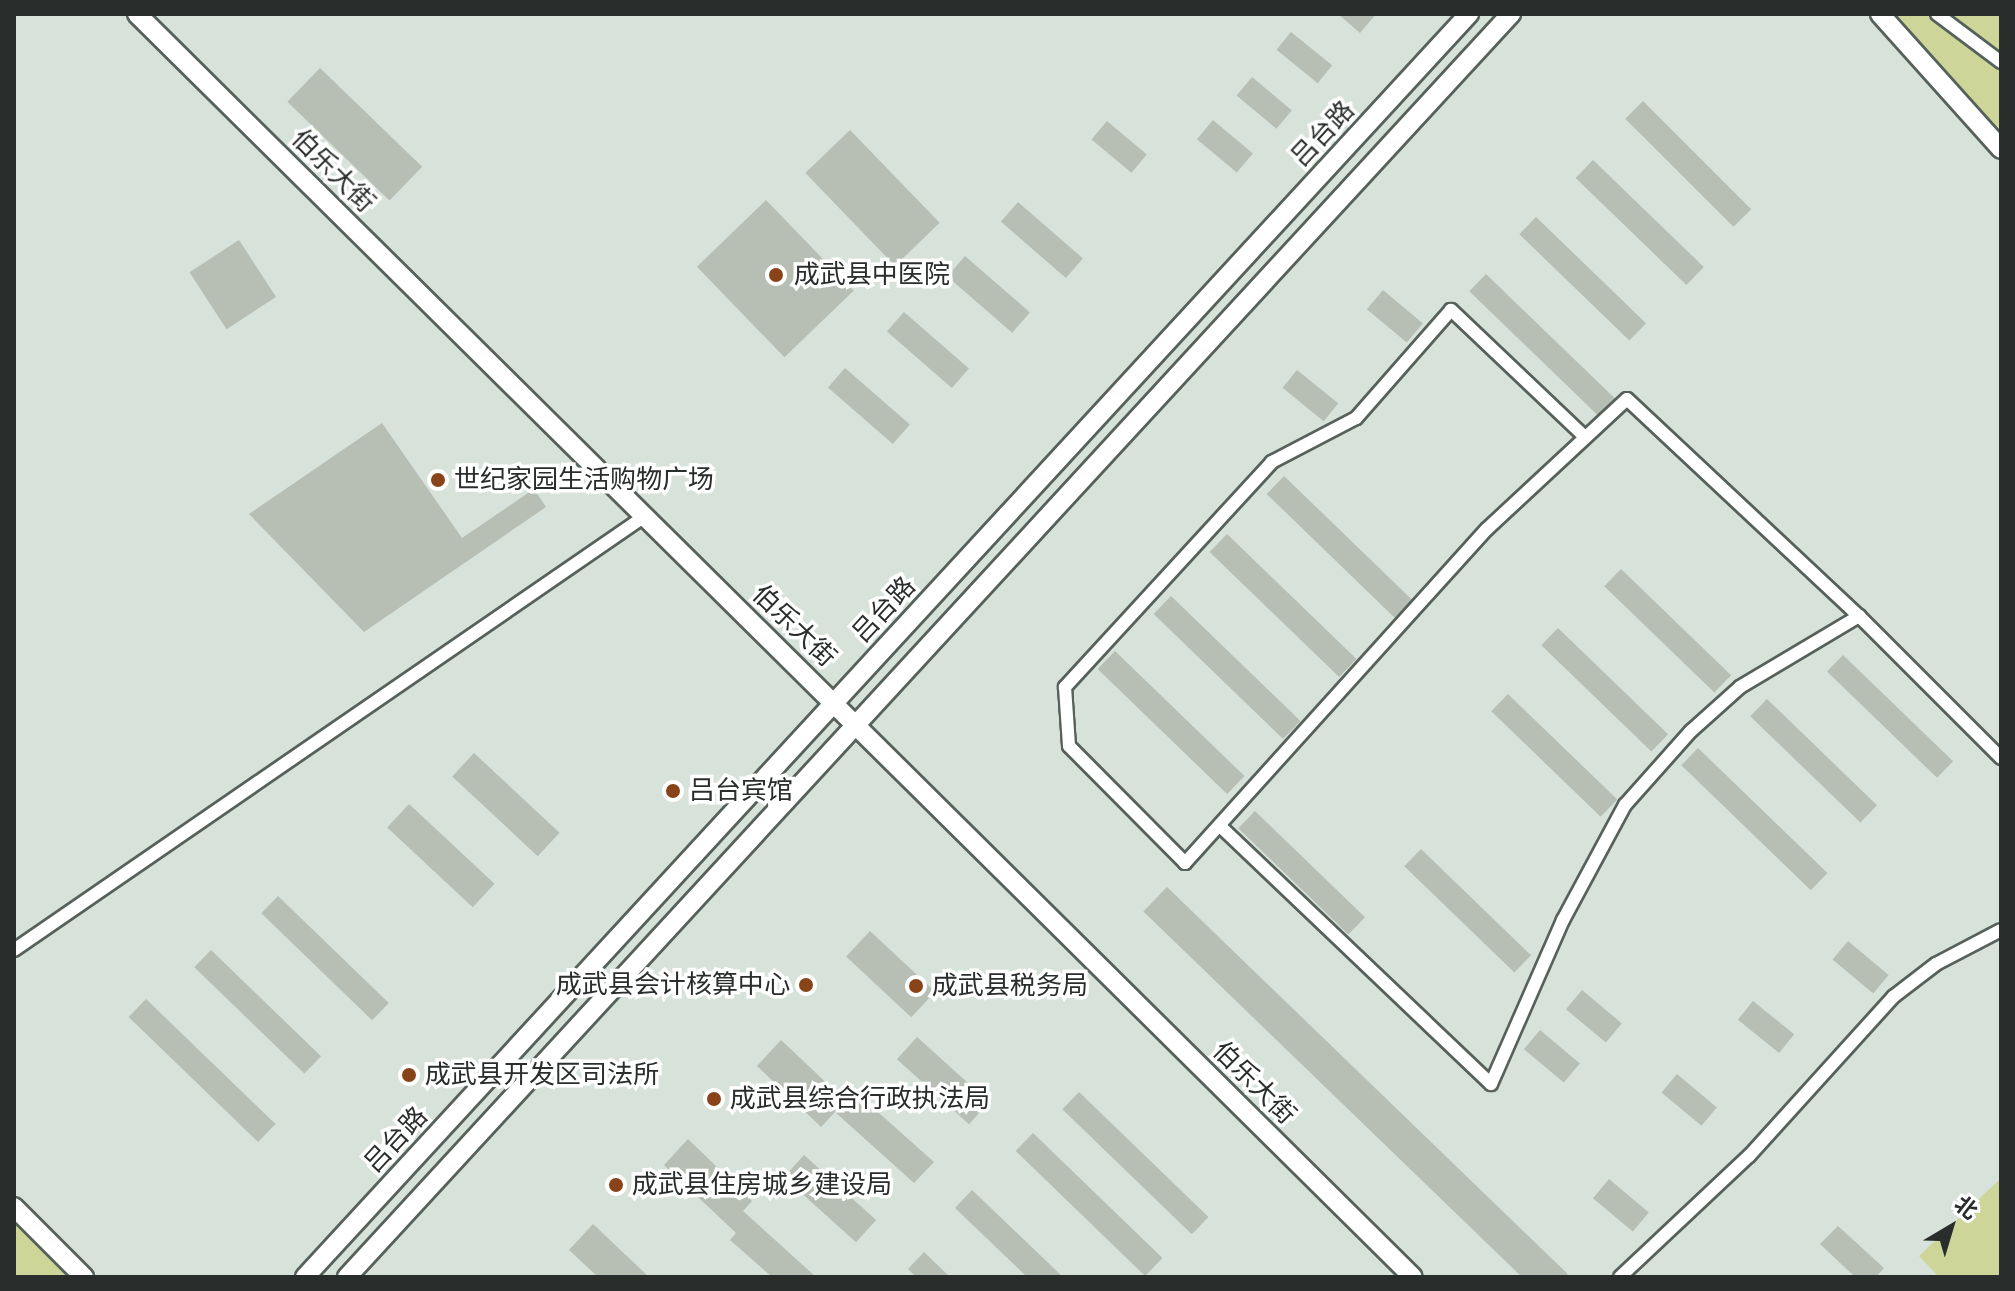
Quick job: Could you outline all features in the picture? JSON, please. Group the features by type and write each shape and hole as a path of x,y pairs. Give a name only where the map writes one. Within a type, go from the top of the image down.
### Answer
{"main road":[{"name":"伯乐大街","path":"137,14 1413,1277"},
{"name":"吕台路","path":"305,1277 1469,14"},
{"path":"347,1277 1511,14"},
{"path":"1880,14 2001,149"},
{"path":"14,1207 84,1277"}],"street":[{"path":"1937,14 2001,62"},
{"path":"1585,437 1451,310 1356,418 1272,462 1065,687 1069,746 1185,863 1487,529 1627,399 1859,616 2001,758"},
{"path":"14,950 645,516"},
{"path":"1220,826 1491,1084 1563,920 1625,805 1740,687 1859,616"},
{"path":"1620,1277 1749,1156 1893,997 1936,964 2001,930"}],"green space":[{"path":"1880,14 2001,14 2001,149"},
{"path":"2001,1178 2001,1277 1939,1277 1919,1256"},
{"path":"14,1222 62,1267 69,1277 14,1277"}],"building":[{"path":"1338,14 1376,14 1360,33"},
{"path":"1291,32 1332,65 1318,83 1277,50"},
{"path":"320,68 422,167 389,200 287,102"},
{"path":"1252,77 1292,110 1276,129 1237,95"},
{"path":"1643,101 1751,209 1734,227 1625,119"},
{"path":"1213,120 1253,153 1237,173 1197,139"},
{"path":"1107,121 1147,154 1131,173 1092,139"},
{"path":"850,130 940,223 895,266 805,173"},
{"path":"1593,160 1704,267 1686,285 1576,178"},
{"path":"766,200 854,291 784,357 697,267"},
{"path":"1018,202 1083,258 1066,278 1001,222"},
{"path":"1536,217 1646,323 1629,341 1519,234"},
{"path":"239,240 276,297 227,329 190,272"},
{"path":"965,256 1030,312 1012,333 947,276"},
{"path":"1486,274 1615,398 1598,416 1469,291"},
{"path":"1383,290 1423,323 1407,343 1367,309"},
{"path":"904,312 969,368 952,388 887,332"},
{"path":"845,368 910,424 893,444 828,388"},
{"path":"1297,370 1338,403 1324,421 1283,388"},
{"path":"382,423 462,538 534,489 546,507 364,632 249,514"},
{"path":"1284,476 1412,600 1395,618 1267,494"},
{"path":"1227,534 1356,659 1339,677 1210,552"},
{"path":"1621,569 1731,675 1714,693 1604,586"},
{"path":"1171,596 1300,721 1283,739 1154,614"},
{"path":"1558,628 1668,734 1651,752 1541,645"},
{"path":"1115,651 1244,776 1227,794 1098,669"},
{"path":"1843,655 1953,761 1937,778 1827,672"},
{"path":"1508,694 1617,800 1601,817 1491,711"},
{"path":"1767,699 1877,805 1860,823 1750,716"},
{"path":"1698,748 1827,873 1811,890 1681,765"},
{"path":"474,753 560,833 538,856 452,776"},
{"path":"409,804 495,884 473,907 387,827"},
{"path":"1255,811 1365,917 1348,935 1238,828"},
{"path":"1421,849 1531,955 1514,973 1404,866"},
{"path":"1167,887 1568,1274 1565,1277 1522,1277 1143,911"},
{"path":"278,896 389,1003 372,1020 261,913"},
{"path":"870,931 935,992 911,1017 846,957"},
{"path":"1848,941 1889,975 1873,993 1833,959"},
{"path":"211,950 321,1056 304,1074 194,967"},
{"path":"1582,990 1622,1023 1606,1043 1566,1009"},
{"path":"146,999 275,1124 258,1142 129,1017"},
{"path":"1753,1001 1794,1034 1779,1053 1738,1020"},
{"path":"1540,1030 1580,1063 1564,1083 1524,1049"},
{"path":"917,1037 989,1102 969,1124 897,1059"},
{"path":"781,1040 852,1107 861,1097 934,1162 914,1183 835,1112 821,1127 757,1066"},
{"path":"1677,1074 1717,1107 1701,1126 1662,1092"},
{"path":"1079,1092 1208,1217 1192,1234 1062,1109"},
{"path":"1033,1133 1162,1258 1145,1276 1016,1151"},
{"path":"688,1139 752,1201 743,1211 816,1277 772,1277 730,1240 736,1233 664,1165"},
{"path":"804,1155 876,1220 856,1242 784,1177"},
{"path":"1609,1179 1649,1212 1633,1232 1593,1198"},
{"path":"972,1190 1063,1277 1027,1277 955,1208"},
{"path":"593,1224 649,1277 598,1277 569,1250"},
{"path":"1838,1226 1884,1268 1876,1277 1855,1277 1820,1244"},
{"path":"924,1252 950,1277 916,1277 908,1269"}],"place":[{"name":"成武县中医院","path":"776,275"},
{"name":"世纪家园生活购物广场","path":"438,480"},
{"name":"吕台宾馆","path":"673,791"},
{"name":"成武县会计核算中心","path":"806,985"},
{"name":"成武县税务局","path":"916,986"},
{"name":"成武县开发区司法所","path":"409,1075"},
{"name":"成武县综合行政执法局","path":"714,1099"},
{"name":"成武县住房城乡建设局","path":"616,1185"}]}
